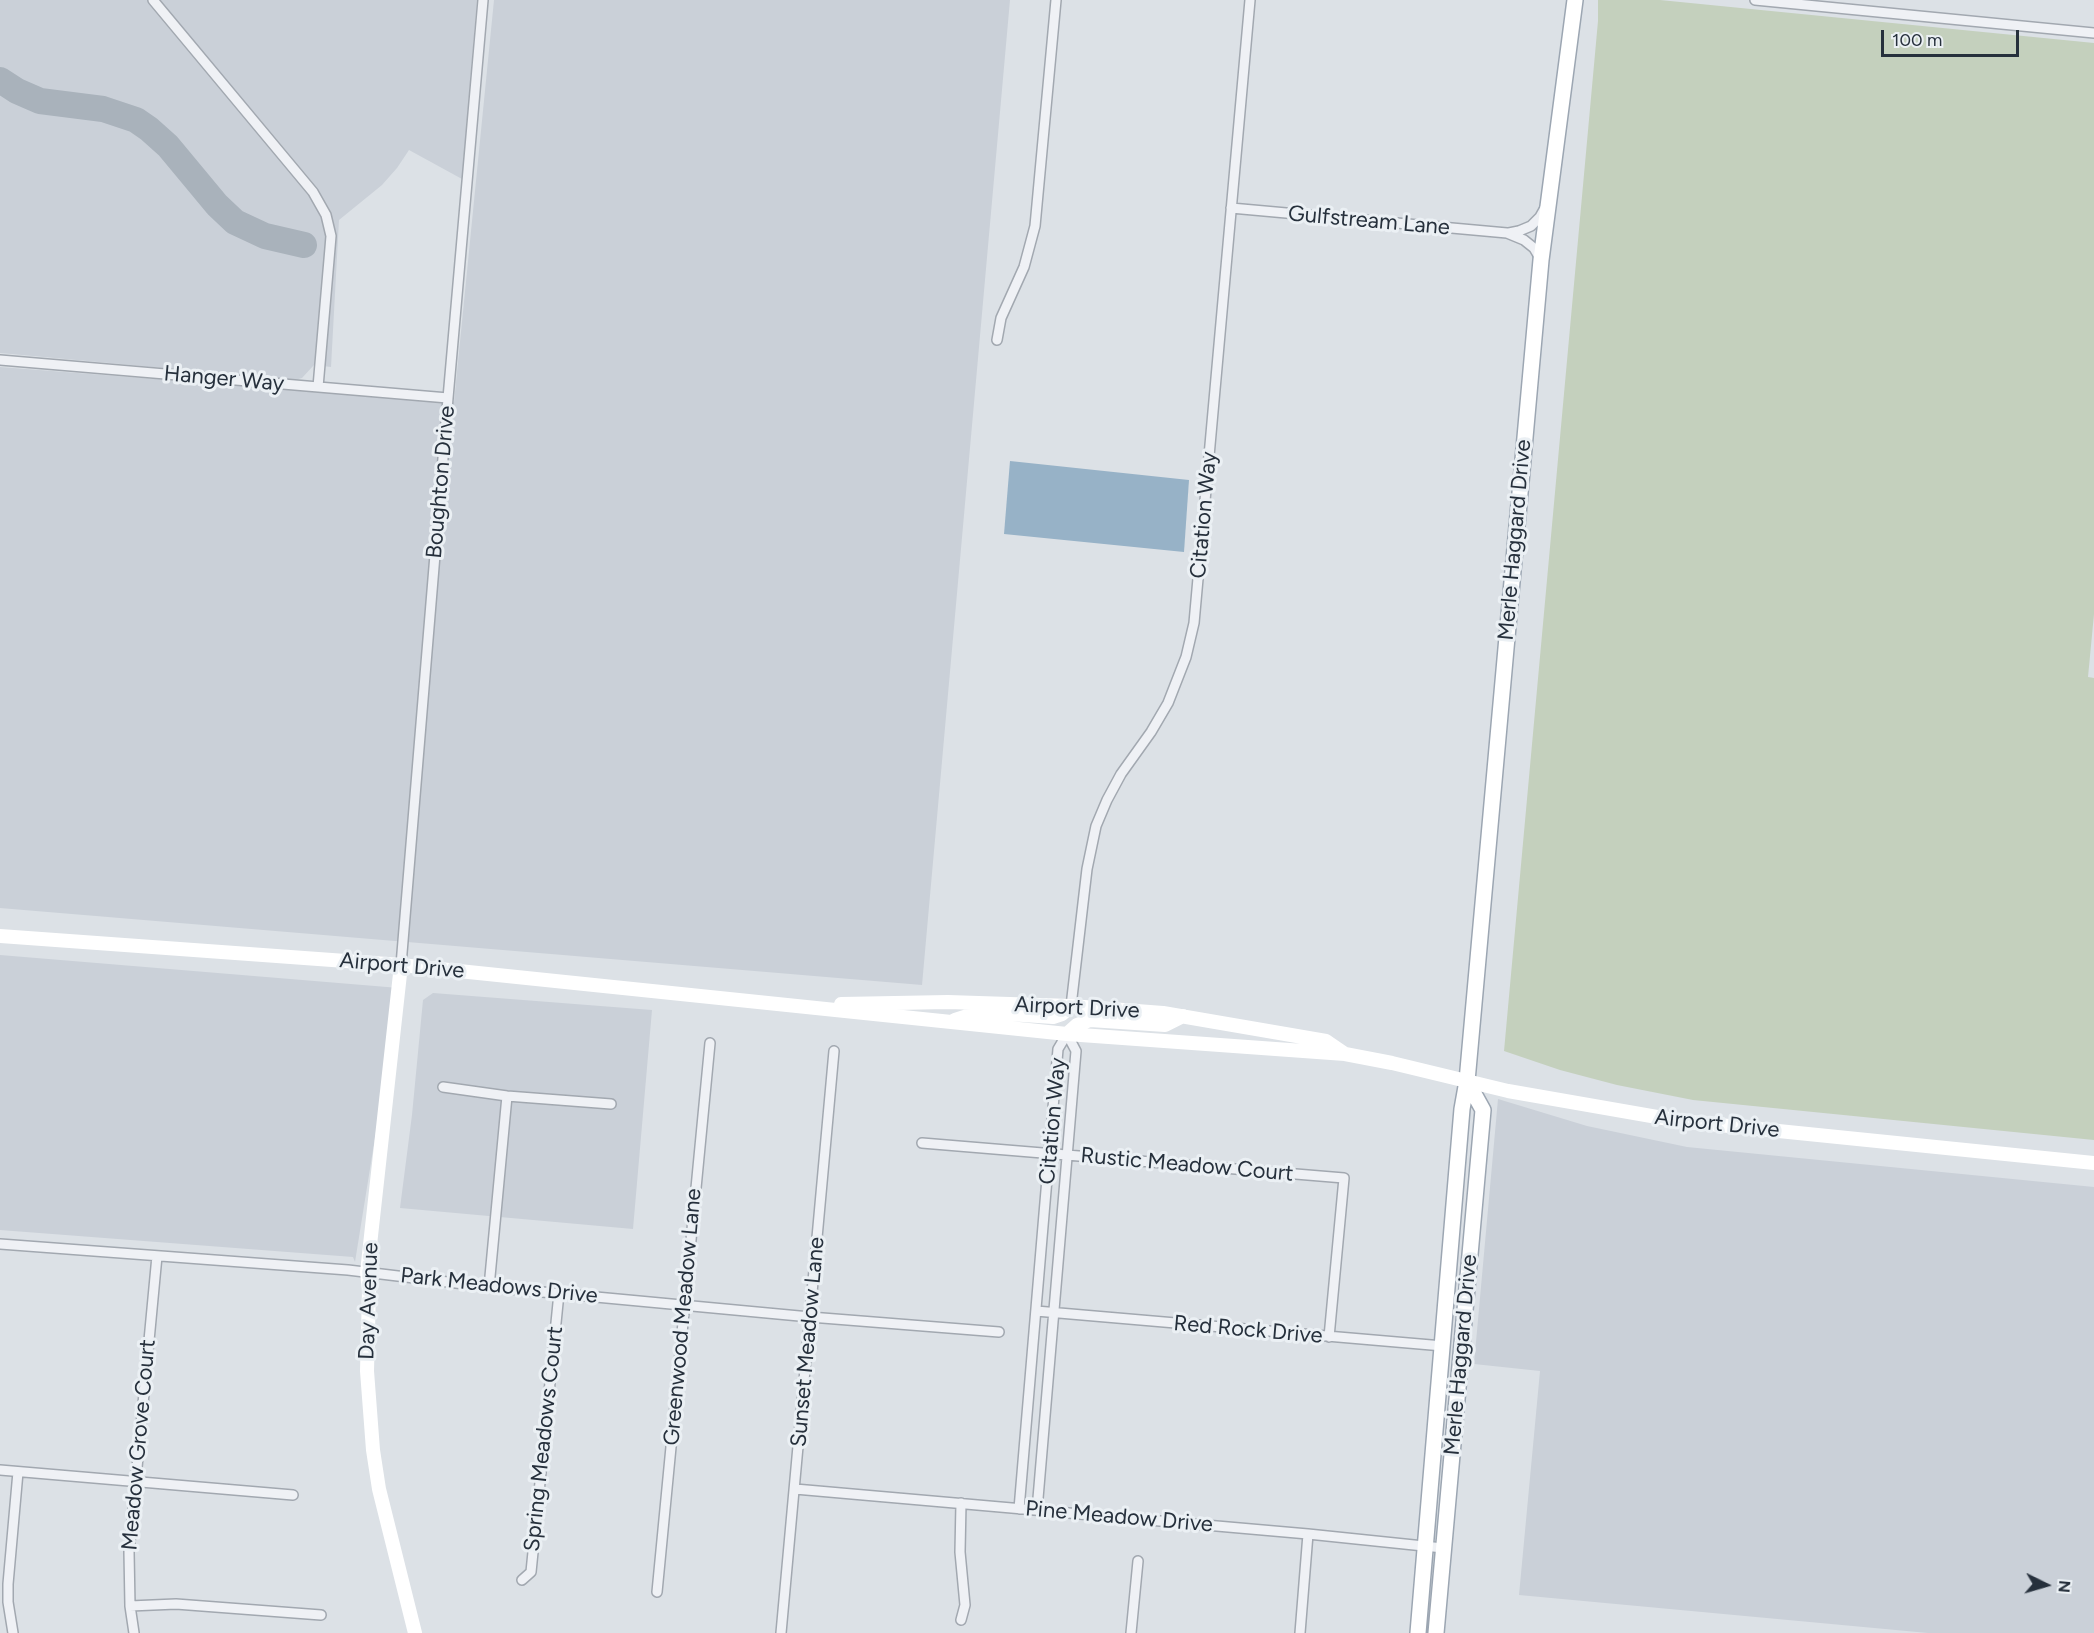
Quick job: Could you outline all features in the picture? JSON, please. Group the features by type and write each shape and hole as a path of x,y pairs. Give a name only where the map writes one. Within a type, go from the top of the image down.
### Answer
{"main road":[{"name":"Merle Haggard Drive","path":"1418,1633 1462,1108 1467,1082 1541,260 1575,0"},
{"name":"Airport Drive","path":"0,936 401,965 1067,1034 1344,1054 1392,1063 1525,1095 1680,1121 2094,1163"},
{"name":"Day Avenue","path":"401,965 368,1272 367,1371 373,1450 387,1528 415,1633"},
{"name":"Airport Drive","path":"803,1007 868,1002 1071,1006 1183,1016 1326,1041 1344,1054"},
{"path":"950,1022 980,1012 1053,1017 1062,1014 1071,1006"},
{"path":"1067,1034 1077,1025 1090,1020 1165,1025 1183,1016"},
{"name":"Merle Haggard Drive","path":"1436,1633 1483,1110 1467,1082"}],"street":[{"path":"153,0 313,192 326,215 331,236 318,387"},
{"name":"Boughton Drive","path":"401,965 483,0"},
{"path":"997,340 1001,318 1024,267 1035,226 1056,0"},
{"name":"Citation Way","path":"1071,1006 1086,877 1096,826 1117,781 1168,703 1181,673 1191,640 1196,606 1250,0"},
{"path":"1755,0 2094,33"},
{"name":"Gulfstream Lane","path":"1507,233 1525,229 1536,222 1544,211 1548,198"},
{"name":"Gulfstream Lane","path":"1231,208 1507,233 1529,244 1541,260"},
{"name":"Hanger Way","path":"0,360 448,398"},
{"name":"Citation Way","path":"1019,1509 1058,1050 1067,1034"},
{"name":"Citation Way","path":"1037,1510 1076,1051 1067,1034"},
{"name":"Greenwood Meadow Lane","path":"657,1592 710,1043"},
{"name":"Sunset Meadow Lane","path":"781,1633 834,1052"},
{"path":"443,1087 507,1096 611,1104"},
{"path":"489,1287 507,1096"},
{"name":"Rustic Meadow Court","path":"922,1143 1344,1178 1329,1337"},
{"name":"Park Meadows Drive","path":"0,1244 368,1272 489,1287 999,1332"},
{"name":"Meadow Grove Court","path":"134,1633 130,1606 129,1552 157,1256"},
{"name":"Spring Meadows Court","path":"522,1580 531,1572 559,1293"},
{"name":"Red Rock Drive","path":"1036,1311 1443,1346"},
{"path":"0,1470 293,1495"},
{"path":"13,1633 8,1602 8,1584 18,1472"},
{"name":"Pine Meadow Drive","path":"795,1489 1443,1548"},
{"path":"961,1620 965,1605 960,1552 962,1503"},
{"path":"1300,1633 1308,1534"},
{"path":"1131,1633 1138,1561"},
{"path":"130,1606 176,1604 321,1616"}],"shaded area":[{"path":"0,0 477,0 462,179 409,150 382,185 339,220 331,367 314,365 302,378 295,380 0,353"},
{"path":"494,0 1010,0 922,985 0,908 0,367 454,402"},
{"path":"0,955 399,988 355,1262 353,1257 0,1230"},
{"path":"433,993 652,1010 633,1229 400,1208 423,1000"},
{"path":"1498,1099 1587,1126 1687,1147 2094,1187 2094,1633 1928,1633 1519,1595 1540,1371 1474,1364"}],"green space":[{"path":"1598,0 1660,0 2094,43 2094,614 2088,677 2094,678 2094,1140 1693,1100 1617,1085 1560,1070 1504,1051 1598,21"}],"water":[{"path":"1010,461 1189,480 1184,552 1004,534"}],"taxiway":[{"path":"0,80 17,91 40,101 103,109 136,120 168,146 217,205 235,222 265,236 304,245"}]}
